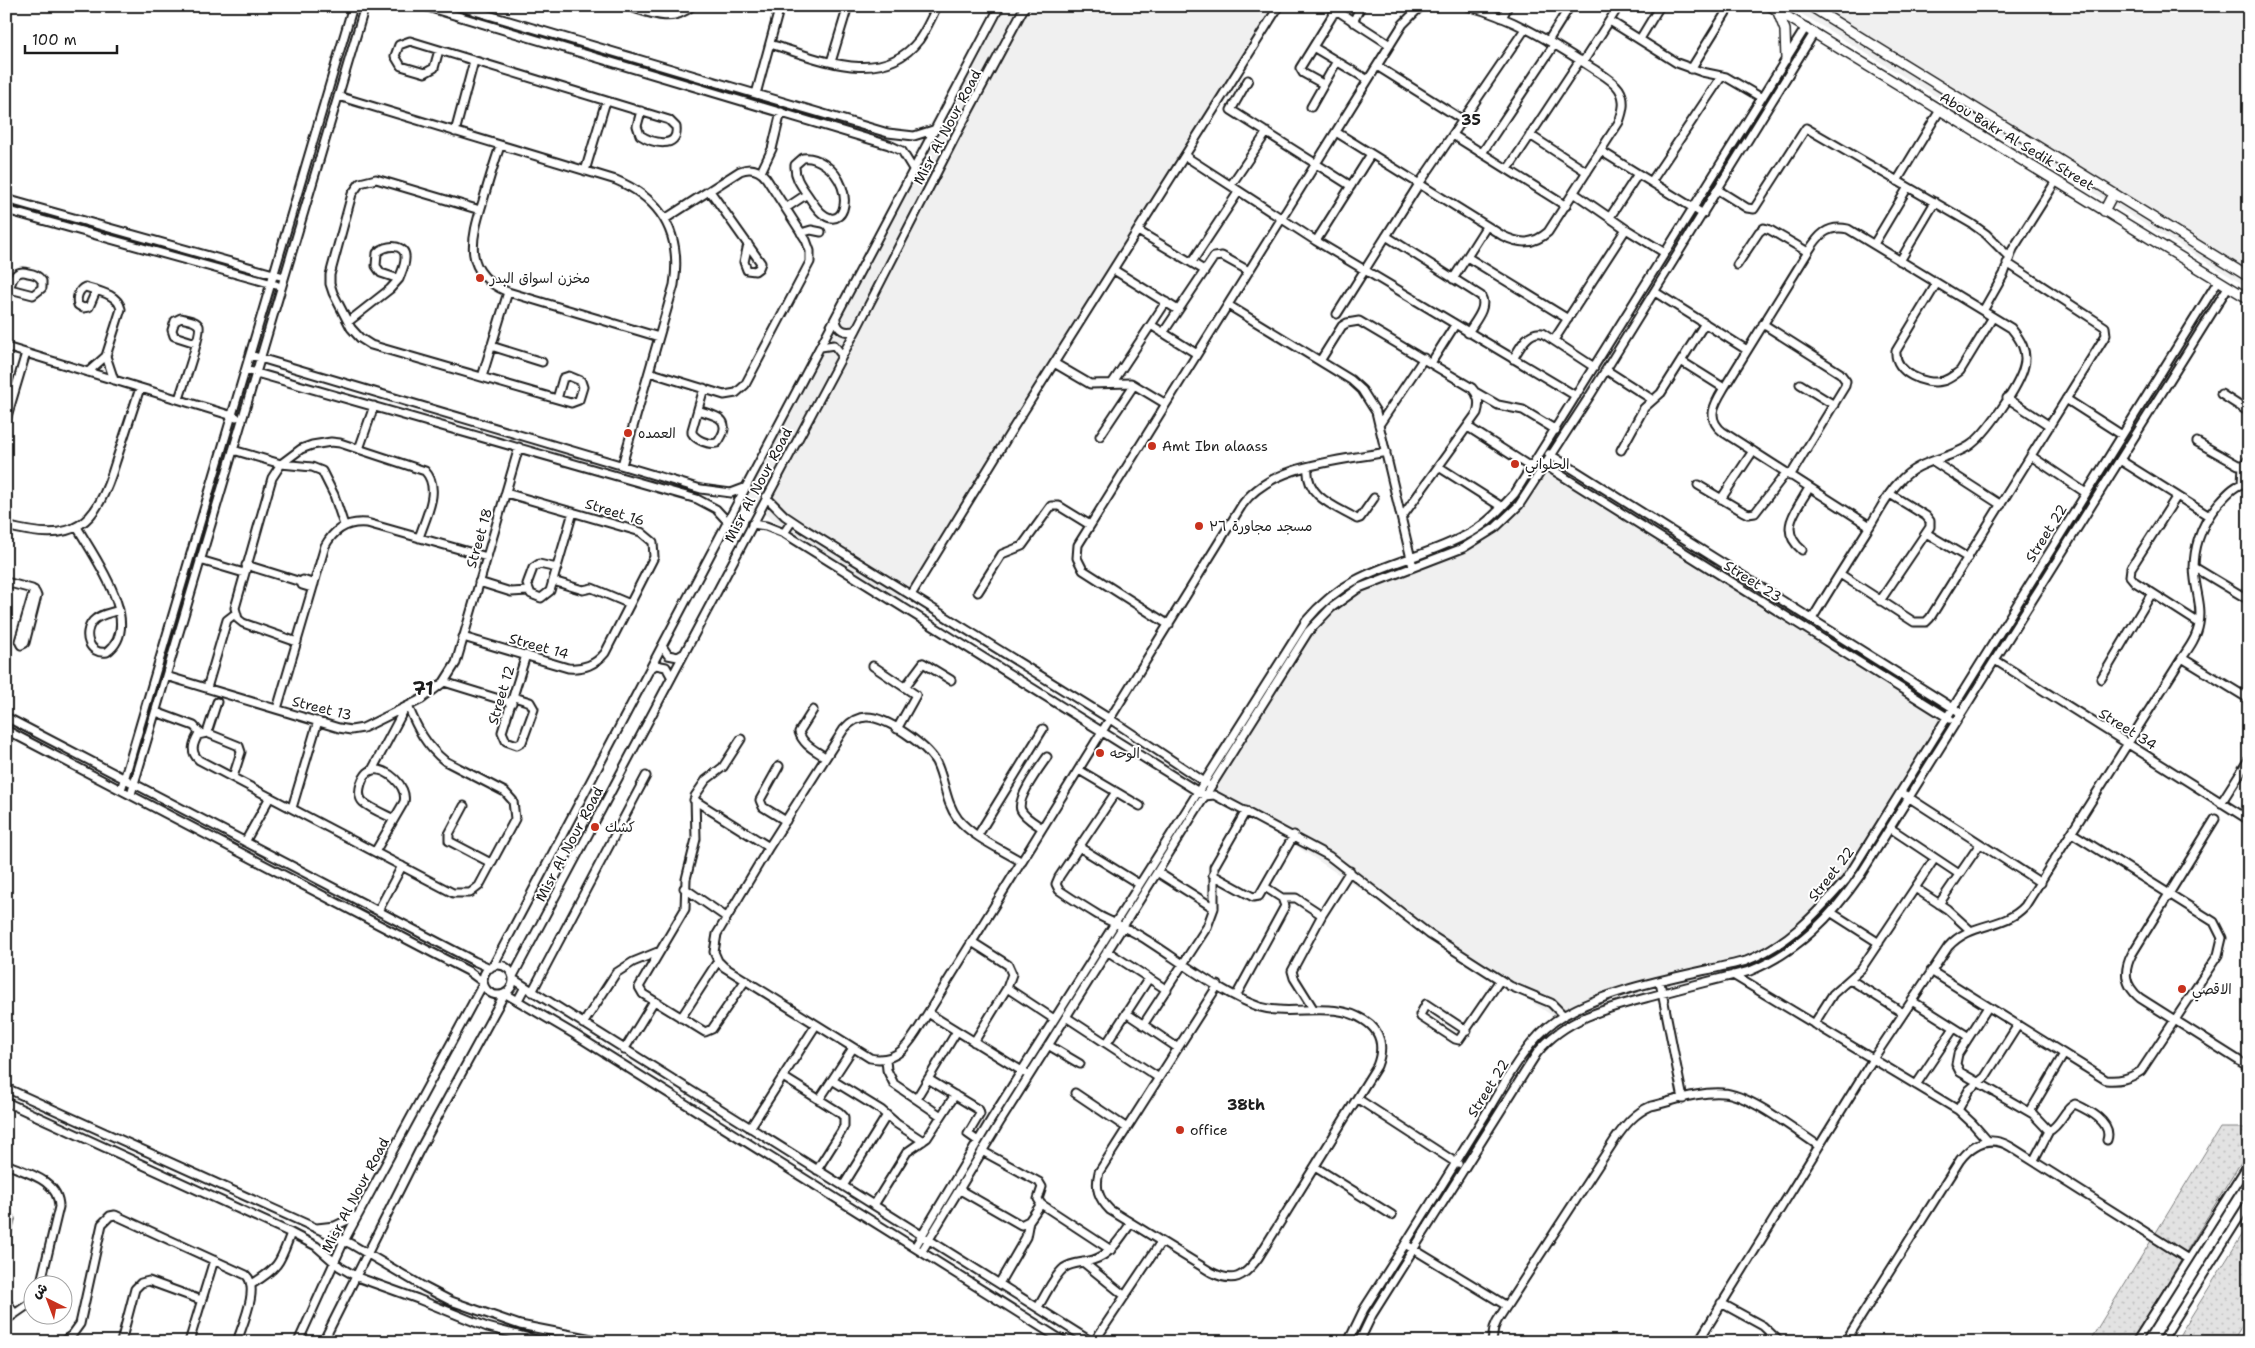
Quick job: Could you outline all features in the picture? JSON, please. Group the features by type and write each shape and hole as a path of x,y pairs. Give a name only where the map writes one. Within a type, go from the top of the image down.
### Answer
{"main road":[{"name":"Abou Bakr Al Sedik Street","path":"1810,6 2249,277"},
{"name":"Abou Bakr Al Sedik Street","path":"1774,9 2249,299"},
{"path":"1774,9 1785,30 1786,59"},
{"path":"2104,211 2113,194"}],"street":[{"path":"121,790 353,6"},
{"path":"131,794 365,6"},
{"path":"458,6 864,126 905,136 924,134 933,130"},
{"path":"627,6 663,17 681,14 692,6"},
{"path":"756,94 780,6"},
{"path":"831,62 848,6"},
{"path":"770,44 831,62 860,68 876,66 892,61 906,52 918,40 937,6"},
{"name":"Misr Al Nour Road","path":"491,967 836,319 933,130 1000,6"},
{"name":"Misr Al Nour Road","path":"513,977 856,330 956,135 1025,6"},
{"path":"911,595 1054,363 1279,6"},
{"path":"1353,22 1362,6"},
{"path":"1169,625 1082,570 1079,565 1077,552 1090,525 1408,16 1421,6"},
{"path":"1336,132 1486,226 1519,243 1534,242 1548,232 1601,151 1623,113 1622,95 1614,83 1551,43 1502,18 1467,6"},
{"path":"1502,18 1508,6"},
{"path":"1508,169 1610,21 1615,12 1614,6"},
{"path":"1640,39 1660,6"},
{"path":"1691,69 1730,6"},
{"path":"430,7 896,147 907,156 913,169"},
{"path":"1482,153 1551,43 1567,7"},
{"path":"1324,84 1302,73 1300,69 1334,13 1339,12 1390,45"},
{"path":"1610,21 1677,63 1691,69 1722,76 1762,98"},
{"path":"916,1246 1054,1019 1296,633 1315,609 1351,581 1474,531 1515,494 1806,27"},
{"path":"1337,314 1419,184 1525,29"},
{"path":"922,1251 1066,1016 1295,652 1319,619 1331,608 1360,588 1464,548 1495,528 1519,505 1546,466 1655,292 1814,33"},
{"path":"1797,41 1806,46"},
{"path":"439,50 434,68 425,73 401,66 395,56 396,48 406,42 439,50 641,111 673,123 677,132 673,140 664,144 640,135 637,126 641,111"},
{"path":"1313,46 1368,80"},
{"path":"454,132 474,61"},
{"path":"1311,107 1337,61"},
{"path":"1377,66 1463,120"},
{"path":"665,77 669,68"},
{"path":"1651,182 1722,76"},
{"path":"1248,80 1231,110 1351,186"},
{"path":"338,96 631,186 650,200 665,219 675,244 676,270 622,465"},
{"path":"586,171 606,101"},
{"path":"1898,180 1940,110"},
{"path":"761,172 772,149 781,112"},
{"path":"862,136 864,126"},
{"path":"1718,190 1747,208 1754,209 1806,128 1898,180 1986,234 2008,260 2102,325 2106,331 2106,335 2050,426 1926,622 1914,622 1840,574"},
{"path":"1231,186 1266,132"},
{"path":"1453,134 1566,206"},
{"path":"1530,135 1587,172"},
{"path":"500,146 473,238 474,260 487,280 508,292 659,337"},
{"path":"1601,151 1703,214"},
{"path":"1316,241 1371,154"},
{"path":"1185,156 1316,241 1576,396"},
{"path":"806,157 823,164 838,179 845,199 843,213 835,218 827,217 816,208 807,194 796,178 795,170 797,162 806,157"},
{"path":"649,372 728,395 736,393 745,385 808,268 810,251 786,208 761,172 753,169 744,169 665,219"},
{"path":"1610,217 1638,174"},
{"path":"480,210 376,179 360,183 352,194 330,275 333,293 355,333 371,345 557,399"},
{"path":"1983,311 2004,274 2008,260 2056,181"},
{"path":"1874,244 1908,186"},
{"path":"1192,262 1239,190"},
{"path":"710,191 748,244"},
{"path":"1574,193 1665,254"},
{"path":"786,208 807,194"},
{"path":"6,199 284,277"},
{"path":"1900,260 1935,202"},
{"path":"22,214 25,204"},
{"path":"6,210 281,287"},
{"path":"1453,279 1486,226"},
{"path":"1812,619 1890,494 1908,473 1919,465 1967,447 1978,440 1986,430 2007,398 2024,365 2025,352 2020,339 2011,328 1848,229 1833,227 1819,236 1808,252 1712,410 1714,423 1718,428 1870,526"},
{"path":"1736,265 1759,232 1764,228 1808,252"},
{"path":"1554,340 1626,229"},
{"path":"801,233 811,230 821,232"},
{"path":"1138,231 1204,270"},
{"path":"1386,236 1481,296 1484,302 1483,308 1468,333"},
{"path":"348,322 390,289 399,279 405,259 404,253 392,246 384,247 377,253 376,266 381,273 399,279"},
{"path":"1163,333 1210,261 1218,256 1229,259 1249,271"},
{"path":"1467,257 1568,319"},
{"path":"1114,270 1178,310"},
{"path":"6,301 10,289 14,277 20,272 37,275 42,281 40,292 33,295 10,289"},
{"name":"Street 22","path":"1348,1342 1364,1309 1529,1046 1545,1029 1564,1016 1605,997 1746,961 1776,947 1812,918 1846,880 2218,281"},
{"path":"1937,283 1896,351 1898,364 1902,369 1922,380 1932,383 1952,378 1960,371 1993,317"},
{"name":"Street 22","path":"1359,1342 1372,1315 1537,1053 1552,1037 1570,1025 1596,1013 1663,993 1750,971 1783,955 1810,935 1832,913 1853,886 1890,828 2228,287"},
{"path":"88,372 106,356 120,313 120,306 114,297 96,291"},
{"path":"482,377 508,292"},
{"path":"1655,292 1747,350"},
{"path":"1113,382 1166,302"},
{"path":"1228,304 1351,380 1362,390 1376,412 1413,567"},
{"path":"836,319 842,331 856,330"},
{"path":"1320,361 1342,326 1353,321 1364,323 1498,405 1523,410 1556,430"},
{"path":"1621,450 1642,411 1661,393 1705,323"},
{"path":"1698,485 1748,514 1755,513 1788,474 1846,386 1844,376 1763,324"},
{"path":"1151,325 1197,354"},
{"path":"1431,363 1455,325"},
{"path":"1513,359 1531,334 1542,333 1594,366"},
{"path":"179,400 196,343"},
{"path":"821,346 834,345 842,355"},
{"path":"491,346 542,362"},
{"path":"6,347 242,419"},
{"path":"6,420 26,353"},
{"path":"250,355 713,492 731,493 747,486"},
{"path":"106,356 114,380"},
{"path":"1379,425 1424,358"},
{"path":"1680,362 1724,388"},
{"path":"1054,363 1092,384 1113,382 1134,385 1166,404"},
{"path":"246,370 519,447 704,502 716,509 728,522"},
{"path":"1606,370 1653,400"},
{"path":"1800,384 1834,405"},
{"path":"1100,436 1134,385"},
{"path":"6,526 47,534 67,531 77,527 92,514 104,498 140,388"},
{"path":"698,410 720,418 724,422 724,428 717,443 711,444 693,435 692,430 704,388"},
{"path":"1402,517 1468,427 1479,406 1477,393"},
{"path":"2221,394 2249,412"},
{"path":"2007,398 2050,426"},
{"path":"2066,399 2122,435"},
{"path":"359,449 374,406"},
{"path":"476,435 479,423"},
{"path":"1468,427 1532,468"},
{"path":"1698,1342 1873,1059 1948,947 1970,930 2014,916 2025,906 2198,632 2201,604 2194,567 2197,544 2209,516 2228,493 2245,482 2246,462 2238,465 2198,442"},
{"path":"297,642 249,626 238,619 235,603 272,478 281,464 301,449 321,443 340,443 420,468 429,475 434,491 419,538"},
{"name":"Street 18","path":"463,637 519,447"},
{"path":"565,461 569,449"},
{"path":"232,450 281,464 312,467 322,471 334,495 344,526"},
{"name":"Street 23","path":"1543,451 1961,713"},
{"path":"1721,499 1753,451"},
{"path":"1022,862 964,825 953,811 940,772 931,755 897,729 875,718 854,720 844,729 825,757 726,917 714,943 714,952 718,961 745,981 870,1058 886,1060 901,1052 928,1013 1022,862 1042,828 1169,625 1242,505 1253,492 1277,476 1386,452"},
{"path":"2031,456 2086,493"},
{"name":"Street 23","path":"1537,460 1956,722"},
{"path":"2120,460 2209,516"},
{"path":"1932,461 2001,505"},
{"path":"1439,467 1502,507"},
{"path":"1308,468 1308,480 1312,490 1357,519 1361,517 1374,498"},
{"path":"1802,550 1790,536 1789,524 1809,488"},
{"name":"Street 16","path":"506,493 642,532 653,542 654,558 605,653"},
{"path":"1880,601 1930,528 1930,521 1926,516 1890,494"},
{"path":"2177,496 2130,572 2132,580 2200,623"},
{"path":"766,497 792,521 1110,719 1204,781 1211,786 1214,795"},
{"path":"978,592 1002,554 1022,546 1051,506 1057,505 1090,525"},
{"path":"480,582 511,592 528,591 537,598 544,596 550,591 573,512"},
{"path":"784,534 792,521"},
{"path":"277,709 325,546 336,530 351,523 367,523 487,557"},
{"path":"752,524 766,526 784,534 1205,796 1214,795 1246,810 1329,856 1350,871 1408,920 1520,992 1551,1003 1564,1016"},
{"path":"77,527 115,595 119,610 120,628 118,639 107,652 97,652 89,645 90,626 97,618 119,610"},
{"path":"1926,533 1968,558"},
{"path":"200,560 244,573"},
{"path":"528,591 527,584 534,566 542,564 557,568"},
{"path":"246,565 301,582 303,580 313,586"},
{"path":"2194,567 2249,600"},
{"path":"553,581 583,590 592,588 630,604"},
{"path":"6,582 34,590 38,598 25,643 22,645 19,641 34,590"},
{"path":"2101,679 2152,593"},
{"path":"207,688 227,620 236,613"},
{"name":"Street 13","path":"166,676 345,729 357,729 407,706 434,691 444,682 454,668 463,637"},
{"name":"Street 14","path":"463,637 576,669 593,664 605,653"},
{"path":"662,646 668,655 678,657 683,654"},
{"name":"Street 12","path":"513,700 530,702 534,709 521,744 517,745 506,742 502,732 526,656"},
{"path":"2182,658 2249,699"},
{"name":"Street 34","path":"1995,660 2249,820"},
{"path":"905,687 923,663 952,680"},
{"path":"1012,675 1019,673 1020,664"},
{"path":"651,668 661,666 666,668 671,676"},
{"path":"874,666 915,693 916,697 897,729"},
{"path":"1032,687 1030,678 1036,674"},
{"path":"444,682 513,700"},
{"path":"219,692 215,700 217,702 203,733 193,748 194,754 199,760 453,893 464,894 479,886 515,819 513,801 505,792 438,755 419,731 407,706"},
{"path":"394,819 365,803 360,798 359,789 367,773 372,770 407,706"},
{"path":"813,710 800,735 805,744 825,757"},
{"path":"156,712 194,726 203,733 235,743 240,747 233,777"},
{"path":"6,717 474,961 491,967 505,966 513,977 532,992 1000,1282 1093,1342 1161,1242"},
{"path":"292,808 318,721"},
{"path":"978,835 1043,728"},
{"path":"6,730 468,971 483,983 487,991 493,995 505,994 518,1000 916,1246 1065,1342"},
{"path":"741,739 723,767 706,780 694,800 696,839 684,888 686,902 682,916 640,984 641,992 702,1032 710,1031 745,981"},
{"path":"1042,828 1025,815 1020,802 1047,757"},
{"path":"2221,802 2249,759"},
{"path":"779,766 760,800 763,807 786,821"},
{"path":"372,770 379,770 397,780 403,787 404,802 375,852"},
{"path":"1079,770 1140,806"},
{"path":"532,992 646,776"},
{"path":"1116,792 1059,877 1057,886 1059,890 1249,1002 1272,1010 1330,1009 1354,1014 1373,1027 1379,1035 1381,1056 1358,1099 1258,1258 1245,1274 1235,1278 1219,1277 1110,1210 1102,1202 1098,1193 1097,1183 1099,1172 1218,985"},
{"path":"1901,792 2041,883"},
{"path":"245,842 270,797"},
{"path":"694,800 769,847"},
{"path":"464,806 449,834 449,841 491,863"},
{"path":"1143,1025 1207,927 1214,908 1213,875 1217,858 1246,810"},
{"path":"2215,820 2130,958 2126,970 2129,986 2133,993 2249,1067"},
{"path":"1890,828 1959,874"},
{"path":"1931,972 2106,1080 2119,1081 2131,1078 2141,1071 2151,1060 2218,955 2222,938 2214,922 2072,832"},
{"path":"1213,875 1255,897 1260,895 1294,836"},
{"path":"1939,904 1980,844"},
{"path":"1079,847 1139,884"},
{"path":"1814,1024 1833,994 1862,969 1935,858"},
{"path":"378,911 402,866"},
{"path":"1314,1010 1294,978 1292,971 1322,915 1350,871"},
{"path":"1157,872 1214,908"},
{"path":"1236,996 1284,910 1285,903 1282,898 1265,887"},
{"path":"684,888 726,917"},
{"path":"1915,888 1939,904 1970,930"},
{"path":"1282,898 1296,898 1322,915"},
{"path":"1832,913 1878,943"},
{"path":"972,942 1008,965 1012,974 1007,988 974,1042"},
{"path":"583,1024 616,973 623,967 662,949"},
{"path":"1107,951 1167,990"},
{"path":"468,971 472,968 474,961"},
{"path":"681,1018 718,961"},
{"path":"483,983 484,975 491,967"},
{"path":"1733,975 1958,1110 1986,1140"},
{"path":"323,1342 419,1151 505,994 512,987 513,977"},
{"path":"1107,1043 1149,978"},
{"path":"1467,1030 1426,1004 1420,1015 1455,1039 1461,1039 1467,1030 1500,980"},
{"path":"1851,980 1903,1013"},
{"path":"1660,982 1683,1099"},
{"name":"Misr Al Nour Road","path":"298,1342 334,1260 483,983"},
{"path":"518,1000 525,987"},
{"path":"1007,988 1054,1019"},
{"path":"624,1050 654,1001"},
{"path":"1912,1001 1969,1037"},
{"path":"1988,1007 1958,1054 1956,1064 1960,1072 2033,1114 2049,1131"},
{"path":"928,1013 1029,1076"},
{"path":"1126,1014 1178,1048"},
{"path":"1066,1016 1159,1078"},
{"path":"750,1128 816,1025"},
{"path":"1958,1110 1970,1090 1985,1077 2018,1026"},
{"path":"1916,1085 1954,1028"},
{"path":"916,1099 957,1031"},
{"path":"1048,1045 1080,1064"},
{"path":"820,1100 852,1048"},
{"path":"2033,1114 2032,1107 2064,1054"},
{"path":"886,1060 890,1079 899,1088 941,1116"},
{"path":"783,1077 844,1117 841,1132 817,1170"},
{"path":"928,1079 980,1111 968,1134 978,1142"},
{"path":"832,1080 887,1115 923,1141"},
{"path":"6,1088 344,1242 424,1288 471,1309 520,1324 607,1342"},
{"path":"1492,1342 1494,1328 1507,1306 1629,1121 1651,1106 1722,1092 1739,1096 1819,1146"},
{"path":"1075,1093 1127,1128"},
{"path":"874,1205 907,1152 923,1141 955,1095"},
{"path":"1358,1099 1465,1168"},
{"path":"6,1102 291,1233 316,1246 340,1267 357,1277 418,1298 487,1327 544,1342"},
{"path":"2034,1160 2049,1131 2056,1126 2070,1106 2074,1104 2104,1123 2108,1132 2107,1140"},
{"path":"843,1186 887,1115"},
{"path":"1845,1342 1960,1160 1967,1151 1986,1140 2004,1142 2188,1259"},
{"path":"982,1151 1041,1184 1042,1190 1038,1199 1041,1204 1111,1250"},
{"path":"2136,1342 2249,1163"},
{"path":"6,1164 50,1185 59,1198 59,1207 42,1276"},
{"path":"1315,1167 1392,1215"},
{"path":"960,1190 1018,1224 1026,1224 1041,1204"},
{"path":"2162,1342 2249,1202"},
{"path":"6,1214 10,1219 6,1237"},
{"path":"312,1228 335,1226 358,1215"},
{"path":"62,1342 72,1335 80,1324 102,1224 110,1216 121,1217 246,1275 252,1284 251,1295 237,1342"},
{"path":"1000,1282 1026,1237 1029,1221"},
{"path":"1038,1307 1062,1270 1070,1265 1099,1258 1111,1250 1131,1223"},
{"path":"252,1284 274,1270 278,1265 291,1233"},
{"path":"1405,1244 1507,1306"},
{"path":"189,1342 214,1260"},
{"path":"1083,1262 1126,1296"},
{"path":"122,1342 135,1289 141,1283 149,1281 201,1300"},
{"path":"6,1301 15,1314"},
{"path":"1721,1303 1763,1326 1780,1342"},
{"path":"6,1320 22,1309"}],"shaded area":[{"path":"994,6 1275,6 903,601 764,514 743,506 919,145"},
{"path":"1788,6 2249,6 2249,288 1815,22"},
{"path":"1545,458 1954,715 1850,886 1818,922 1799,936 1757,959 1615,999 1562,1022 1205,786 1288,652 1321,610 1339,594 1356,584 1476,536 1504,512"},
{"path":"2249,1125 2249,1149 2131,1342 2089,1342 2220,1128 2247,1128"},
{"path":"2249,1224 2249,1314 2232,1342 2175,1342"}],"place":[{"name":"مخزن اسواق البدر","path":"480,278"},
{"name":"العمده","path":"628,433"},
{"name":"Amt Ibn alaass","path":"1152,446"},
{"name":"الحلواني","path":"1515,464"},
{"name":"مسجد مجاورة ٣٦","path":"1199,526"},
{"name":"الوحه","path":"1100,753"},
{"name":"كشك","path":"595,827"},
{"name":"الاقصي","path":"2182,989"},
{"name":"office","path":"1180,1130"}],"district":[{"name":"35","path":"1471,120"},
{"name":"71","path":"423,688"},
{"name":"38th","path":"1246,1105"}]}
